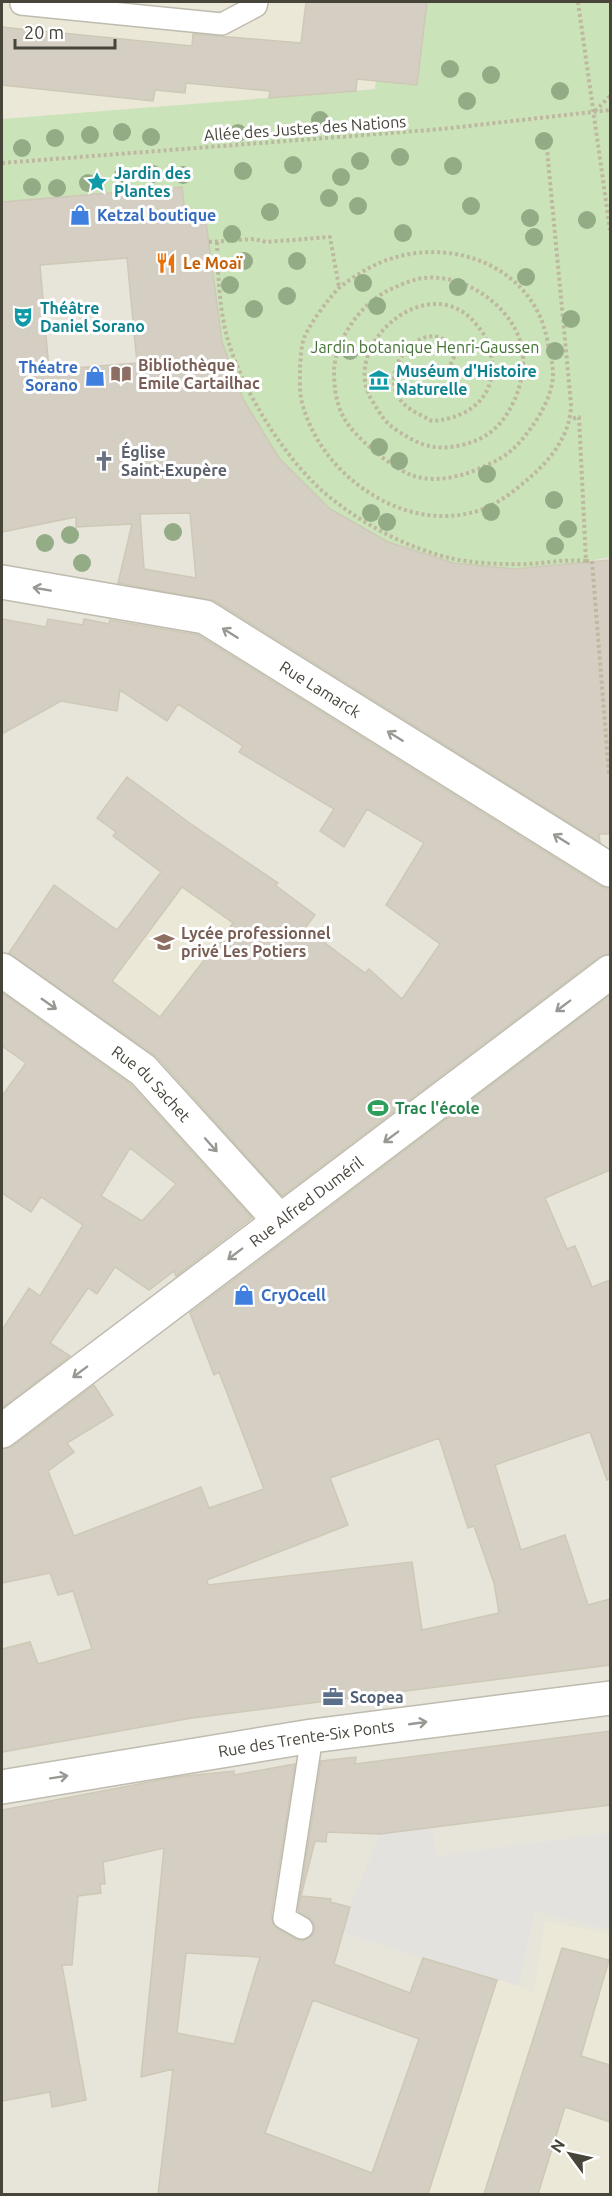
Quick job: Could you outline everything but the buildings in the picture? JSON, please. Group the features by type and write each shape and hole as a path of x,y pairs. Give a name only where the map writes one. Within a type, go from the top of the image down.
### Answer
{"street":[{"name":"Rue Lamarck","path":"2,582 205,617 610,870"},
{"name":"Rue du Sachet","path":"2,970 143,1070 280,1221"},
{"name":"Rue Alfred Duméril","path":"2,1431 610,972"},
{"name":"Rue des Trente-Six Ponts","path":"2,1787 312,1736 610,1698"}],"lane":[{"path":"21,4 222,24 256,6 257,2"},
{"path":"302,1928 284,1918 312,1736"}],"path":[{"path":"578,2 610,230"},
{"path":"595,111 610,96"},
{"name":"Allée des Justes des Nations","path":"2,163 442,129 610,110"},
{"path":"448,370 455,355 451,344 445,340 425,336 410,345 396,362 395,386 403,403 432,421 453,418 476,406 490,387 492,373 492,355 488,341 469,316 448,305 428,303 413,307 402,313 386,328 365,357 366,392 388,425 414,442 436,449 472,442 488,435 498,427 509,412 519,392 523,351 514,328 492,299 462,282 421,278 382,294 347,330 335,362 337,401 346,423 373,450 408,474 426,478 470,473 515,449 536,420 547,399 554,376 547,335 537,310 522,288 486,262 468,256 429,252 410,253 368,268 339,287 304,335 299,381 303,406 329,458 354,482 372,495 417,514 436,517 475,513 502,499 546,463 560,443 571,419 571,387 547,149"},
{"path":"209,242 255,239 266,242 330,237 339,287"},
{"path":"217,242 219,286 227,337 243,381 267,423 305,475 332,499 377,529 409,544 451,558 527,564 567,559 592,561 609,774"},
{"path":"571,419 579,417 586,561"}],"shaded area":[{"path":"2,2 610,2 610,2194 2,2194"},
{"path":"2,2 427,2 417,85 377,81 375,89 356,91 2,119"},
{"name":"Lycée professionnel privé Les Potiers","path":"194,825 278,883 209,954 170,1004 187,1016 151,1059 67,999"},
{"path":"432,1828 436,1856 610,1833 610,1930 535,1911 518,1986 343,1933 350,1907 380,1834"},
{"path":"545,1921 610,1934 610,2194 388,2194 468,1971 534,1993"}],"green space":[{"name":"Jardin botanique Henri-Gaussen","path":"427,2 610,2 610,557 578,563 514,569 453,563 388,542 330,509 279,458 243,399 222,342 206,222 186,223 182,187 2,202 2,119 356,91 375,89 376,81 417,85"}],"place":[{"name":"Jardin des Plantes","path":"97,182"},
{"name":"Ketzal boutique","path":"80,215"},
{"name":"Le Moaï","path":"166,263"},
{"name":"Théâtre Daniel Sorano","path":"23,317"},
{"name":"Bibliothèque Emile Cartailhac","path":"121,374"},
{"name":"Théatre Sorano","path":"95,376"},
{"name":"Muséum d'Histoire Naturelle","path":"379,380"},
{"name":"Église Saint-Exupère","path":"104,461"},
{"name":"Lycée professionnel privé Les Potiers","path":"164,942"},
{"name":"Trac l'école","path":"378,1108"},
{"name":"CryOcell","path":"244,1295"},
{"name":"Scopea","path":"333,1697"}]}
